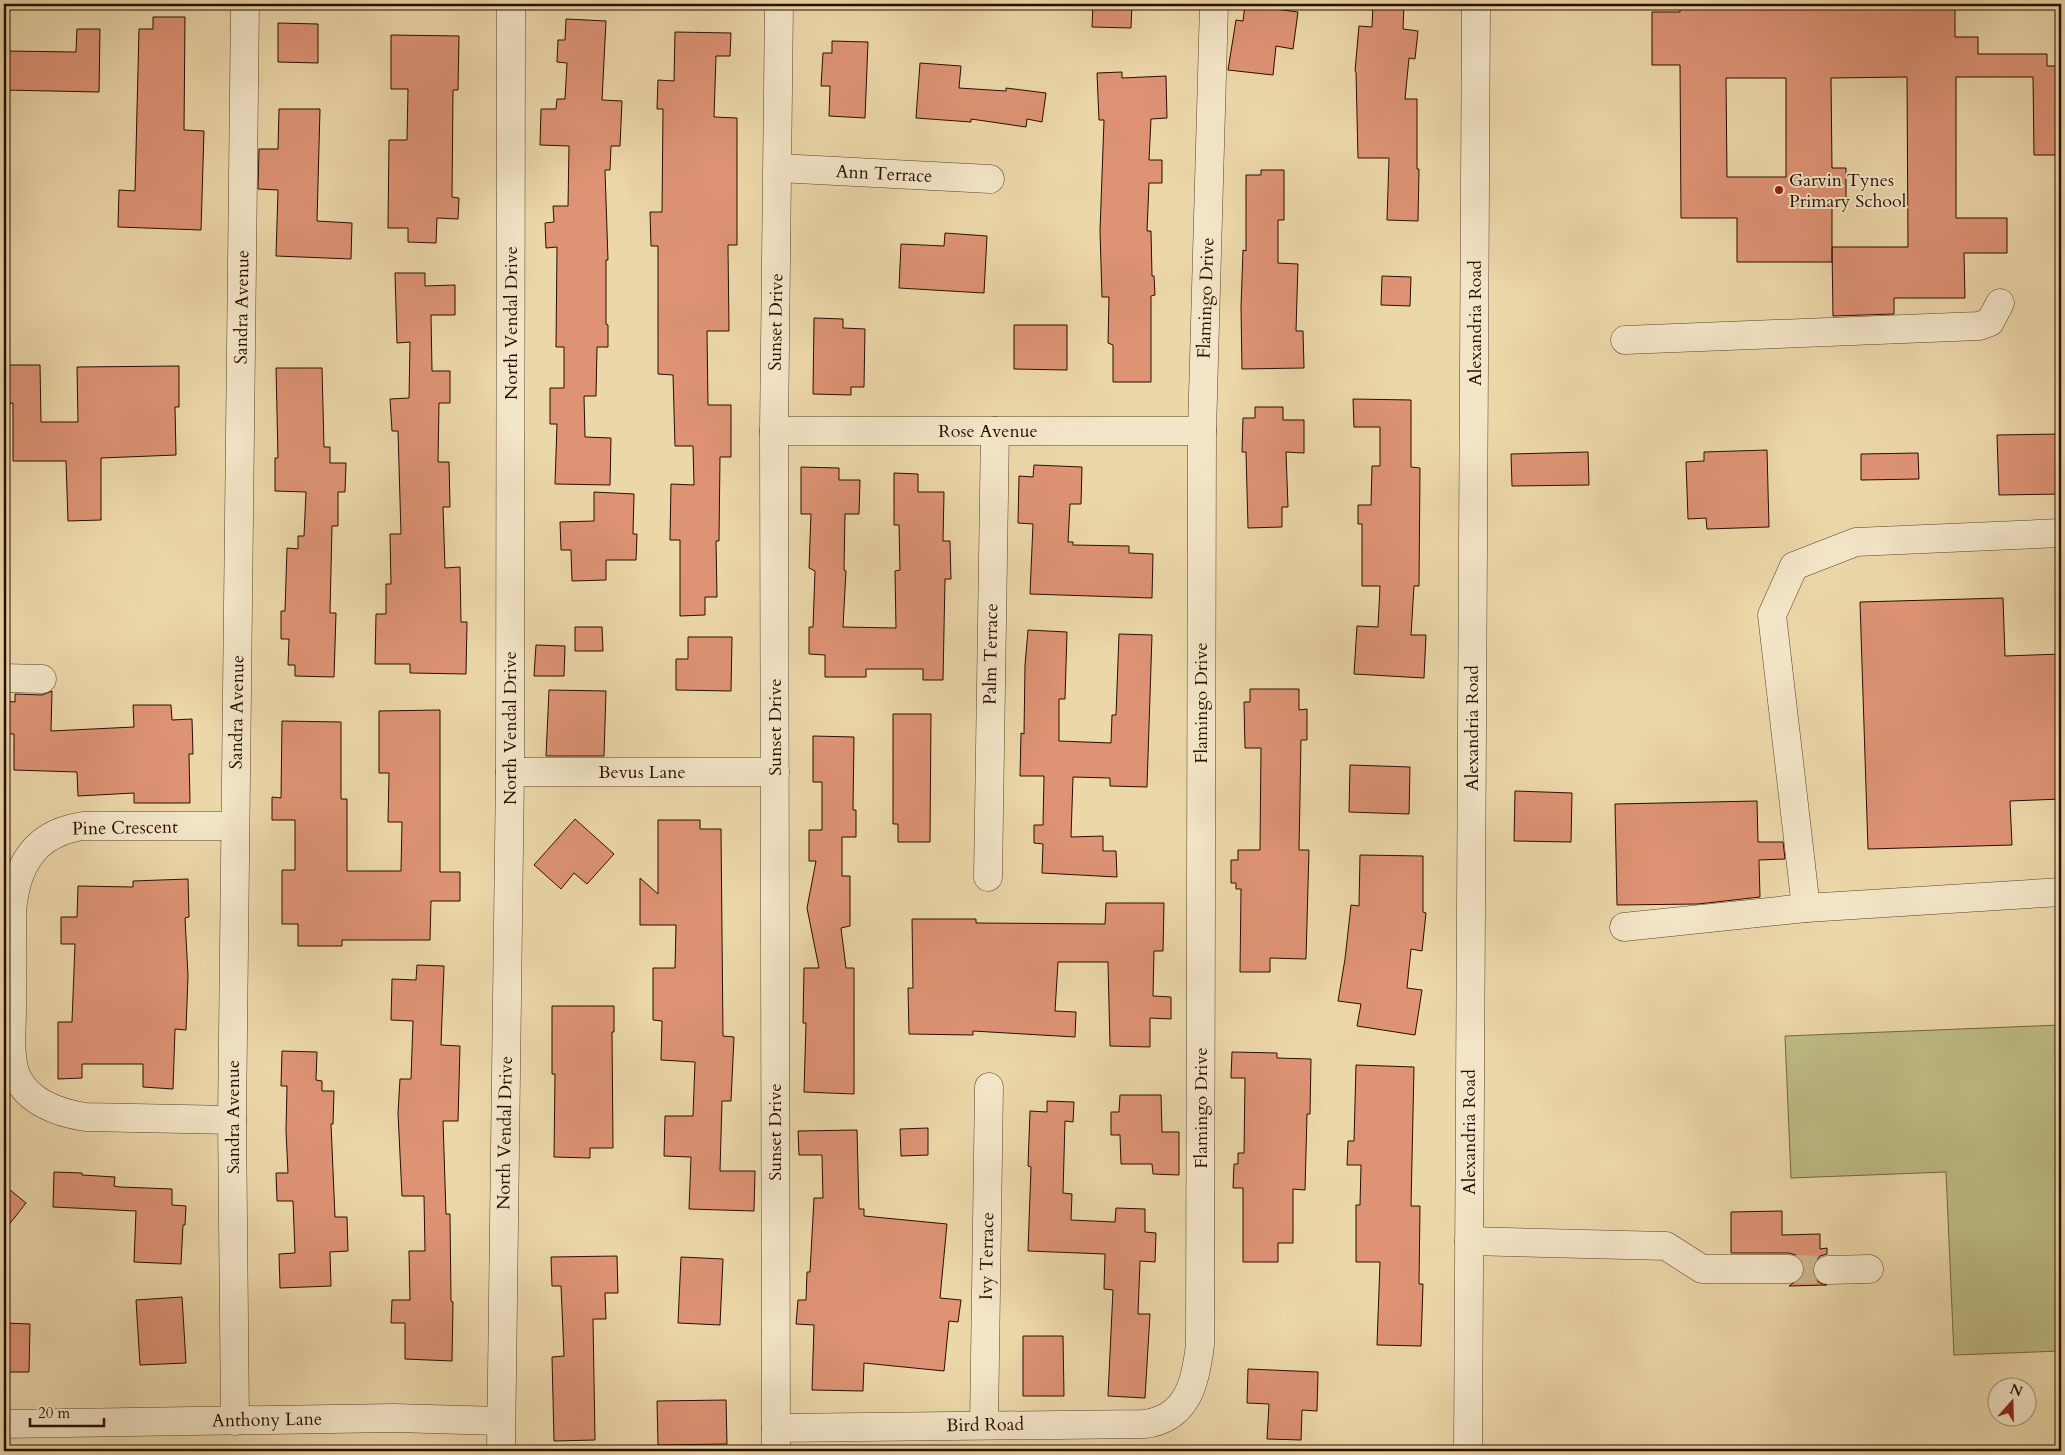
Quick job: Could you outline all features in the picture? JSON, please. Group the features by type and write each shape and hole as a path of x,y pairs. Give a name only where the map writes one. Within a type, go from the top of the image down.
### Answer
{"street":[{"name":"Sandra Avenue","path":"235,1421 232,1120 245,4"},
{"name":"North Vendal Drive","path":"502,1451 510,772 511,4"},
{"name":"Sunset Drive","path":"776,1440 774,431 779,4"},
{"name":"Flamingo Drive","path":"1186,1399 1195,1377 1200,1344 1202,431 1214,4"},
{"name":"Alexandria Road","path":"1468,1451 1476,4"},
{"name":"Ann Terrace","path":"778,168 990,179"},
{"path":"1625,340 1979,326 1990,322 2000,303"},
{"name":"Rose Avenue","path":"774,431 1202,431"},
{"name":"Palm Terrace","path":"988,877 995,431"},
{"path":"1806,908 1772,615 1794,566 1856,542 2061,533"},
{"path":"4,678 42,679"},
{"name":"Bevus Lane","path":"510,772 775,772"},
{"name":"Pine Crescent","path":"232,1120 85,1117 59,1111 37,1099 16,1075 12,1049 12,911 14,889 20,872 30,856 55,833 83,826 235,826"},
{"path":"1624,927 1806,908 2061,892"},
{"name":"Ivy Terrace","path":"984,1425 989,1087"},
{"path":"1469,1241 1666,1246 1702,1269 1789,1269"},
{"path":"1828,1270 1869,1269"},
{"name":"Bird Road","path":"776,1440 984,1425 1150,1424 1170,1416 1186,1399"},
{"name":"Anthony Lane","path":"4,1424 394,1418 501,1421"}],"shaded area":[{"path":"2061,1025 2061,1351 1954,1355 1946,1172 1791,1178 1785,1036"}],"building":[{"path":"1093,4 1132,4 1131,28 1092,27"},
{"path":"1373,4 1404,4 1403,29 1418,31 1415,59 1409,58 1405,99 1417,99 1418,221 1387,220 1389,158 1358,158 1355,71 1359,26 1372,27"},
{"path":"1680,4 1955,4 1955,37 1978,37 1978,54 2047,54 2047,66 2061,66 2061,155 2034,155 2033,77 1956,77 1956,218 2007,218 2007,253 1964,253 1965,298 1894,298 1894,314 1833,316 1832,247 1832,262 1737,262 1737,218 1681,218 1680,65 1652,65 1652,12 1680,12","holes":["1907,77 1908,247 1832,247 1832,200 1846,199 1846,168 1832,168 1831,78","1726,78 1786,78 1786,177 1727,177"]},
{"path":"1245,5 1298,12 1293,49 1276,46 1273,75 1228,70 1236,20 1243,21"},
{"path":"153,17 185,17 184,130 204,131 201,230 118,227 119,190 135,191 139,29 153,29"},
{"path":"566,19 606,21 602,100 622,101 620,146 611,146 610,170 605,170 608,260 606,260 606,324 608,325 608,347 597,347 596,396 584,396 585,437 611,438 610,485 555,484 557,424 550,424 550,388 564,388 564,347 556,347 557,247 546,248 545,223 554,222 553,206 568,206 569,146 540,145 541,109 556,109 557,99 565,99 567,63 557,62 558,40 565,40"},
{"path":"278,23 318,24 318,63 278,62"},
{"path":"77,29 100,29 99,92 4,90 4,51 76,52"},
{"path":"675,32 731,33 730,56 716,56 714,117 737,118 737,245 728,245 729,331 707,331 708,405 731,405 731,457 720,457 719,541 716,541 717,597 705,597 705,615 680,616 680,540 670,540 671,484 694,485 693,446 675,446 673,375 658,374 658,246 651,246 650,212 662,212 663,109 657,109 658,80 674,81"},
{"path":"391,35 459,36 458,90 453,90 452,197 459,198 458,219 437,218 436,243 408,242 408,228 388,228 389,140 407,140 408,89 391,89"},
{"path":"832,41 868,42 865,118 829,116 830,86 821,86 823,53 832,53"},
{"path":"920,63 961,66 959,88 1006,91 1006,88 1046,93 1042,122 1027,119 1026,127 971,119 971,122 916,118"},
{"path":"1122,72 1122,78 1166,76 1167,118 1151,119 1149,160 1162,160 1162,183 1149,183 1147,231 1151,231 1152,276 1154,276 1155,295 1151,296 1151,382 1113,382 1113,345 1108,343 1109,297 1102,297 1100,231 1104,120 1099,120 1097,73"},
{"path":"279,109 320,109 317,221 352,223 351,259 276,256 278,190 258,189 259,149 278,149"},
{"path":"1261,170 1284,170 1284,220 1278,220 1278,263 1298,264 1296,331 1303,331 1304,368 1242,369 1241,307 1243,250 1246,251 1246,175 1261,175"},
{"path":"945,233 987,236 984,293 899,288 901,244 944,246"},
{"path":"395,273 425,273 425,286 455,285 455,315 431,315 432,371 450,371 450,403 439,403 438,462 449,462 450,507 443,507 445,568 460,567 461,622 467,622 466,674 410,673 410,664 375,664 376,614 386,614 386,584 391,584 390,534 401,534 398,431 392,431 390,399 409,398 410,342 397,343"},
{"path":"1382,276 1411,277 1410,306 1381,305"},
{"path":"814,318 843,319 843,328 865,329 864,387 851,387 851,395 813,394"},
{"path":"1014,325 1067,325 1067,370 1014,369"},
{"path":"4,365 40,365 41,422 78,422 77,367 179,366 179,407 175,407 176,455 101,458 101,520 68,521 66,461 13,461 13,403 4,404"},
{"path":"276,368 322,368 324,447 330,447 330,463 346,463 345,492 338,492 338,526 332,526 330,613 336,613 334,677 295,676 295,665 288,665 289,639 281,639 281,611 285,611 287,548 298,549 298,536 304,536 306,492 275,491 275,458 278,458"},
{"path":"1353,399 1411,400 1411,467 1420,468 1419,586 1414,586 1411,635 1426,635 1424,678 1354,674 1357,626 1378,627 1380,586 1362,586 1362,524 1358,524 1358,505 1371,505 1372,466 1380,466 1380,427 1354,427"},
{"path":"1255,407 1283,407 1283,420 1304,420 1304,453 1286,452 1288,507 1282,507 1282,527 1248,528 1246,452 1242,452 1243,418 1255,418"},
{"path":"2061,434 2061,494 1999,495 1997,435"},
{"path":"1767,450 1769,527 1707,529 1706,518 1688,519 1686,462 1704,461 1704,452"},
{"path":"1588,452 1589,485 1512,486 1511,454"},
{"path":"1918,453 1919,479 1861,480 1861,454"},
{"path":"1034,465 1082,467 1081,504 1070,504 1068,542 1073,542 1073,545 1129,546 1129,553 1153,554 1152,598 1030,594 1033,524 1018,523 1019,476 1033,477"},
{"path":"801,467 839,468 839,480 860,480 859,514 845,514 844,570 846,571 843,627 896,628 895,571 900,570 899,525 894,525 894,473 918,474 918,492 944,492 943,541 950,541 951,579 945,579 943,680 923,680 923,669 866,669 866,677 825,677 825,655 809,654 809,627 813,627 815,571 809,568 811,514 801,514"},
{"path":"594,492 634,494 633,534 637,534 636,560 606,560 606,580 572,581 571,550 561,550 560,522 594,521"},
{"path":"2003,598 2005,656 2061,654 2061,799 2010,801 2012,845 1868,849 1860,602"},
{"path":"575,627 602,627 603,651 575,651"},
{"path":"1028,630 1067,632 1065,699 1059,699 1059,741 1111,743 1112,715 1116,715 1119,634 1152,635 1147,787 1110,786 1110,778 1073,777 1071,837 1103,836 1103,851 1116,851 1117,877 1042,873 1043,844 1034,843 1034,825 1043,825 1044,776 1020,776 1021,733 1024,734 1025,665"},
{"path":"688,637 732,637 731,691 676,690 676,659 688,659"},
{"path":"536,645 565,646 564,676 534,676"},
{"path":"1250,689 1299,689 1299,710 1307,709 1307,740 1301,740 1299,850 1309,850 1306,959 1270,958 1270,972 1240,972 1241,889 1236,889 1236,883 1231,883 1231,860 1238,860 1238,850 1260,850 1261,748 1245,748 1244,702 1250,702"},
{"path":"549,690 606,691 604,756 546,756"},
{"path":"52,691 51,731 134,727 133,705 171,705 172,720 192,719 193,754 189,754 190,803 134,803 134,793 78,796 77,772 14,770 14,734 4,734 4,701 15,702 15,694 42,695"},
{"path":"440,710 440,872 460,872 460,901 431,901 430,940 342,940 342,946 298,946 298,924 282,924 282,870 295,870 295,820 272,820 272,797 281,798 282,721 341,722 341,799 347,799 347,871 401,871 402,822 388,822 389,773 379,773 379,711"},
{"path":"893,714 931,714 930,842 898,842 898,824 893,824"},
{"path":"813,736 854,737 853,810 856,810 856,837 842,837 842,876 850,876 850,926 841,928 846,968 854,968 854,1094 804,1092 806,1023 803,1023 804,968 819,968 807,908 816,861 809,861 809,830 822,830 822,782 813,782"},
{"path":"1350,765 1410,767 1409,814 1349,812"},
{"path":"1515,791 1572,793 1571,842 1514,841"},
{"path":"1757,801 1758,842 1783,842 1785,859 1759,860 1760,897 1698,904 1617,905 1615,804"},
{"path":"575,819 614,854 587,884 574,873 561,889 534,865"},
{"path":"658,820 700,820 700,829 721,829 723,1036 734,1037 731,1101 722,1101 720,1171 755,1171 754,1211 689,1209 691,1157 664,1156 665,1116 693,1116 695,1062 661,1060 662,1021 653,1020 653,968 675,968 676,925 640,925 640,878 658,894"},
{"path":"1360,855 1423,856 1423,912 1426,913 1422,951 1411,949 1407,988 1422,990 1415,1035 1357,1026 1361,1004 1338,1001 1351,905 1359,906"},
{"path":"188,879 189,917 185,918 188,976 186,1030 175,1029 173,1089 143,1087 143,1064 82,1064 82,1078 58,1079 58,1022 72,1022 75,944 61,944 61,917 77,917 78,886 133,887 133,881"},
{"path":"1106,903 1164,903 1163,951 1154,951 1153,996 1171,997 1171,1019 1150,1018 1150,1047 1110,1046 1108,962 1058,962 1055,1011 1076,1012 1075,1037 973,1031 973,1035 909,1034 908,988 913,988 912,919 976,919 976,923 1105,924"},
{"path":"417,965 444,966 441,1045 460,1046 458,1121 443,1121 446,1214 450,1214 451,1301 453,1302 452,1361 405,1359 405,1323 391,1323 392,1300 410,1300 409,1251 425,1251 424,1196 402,1196 398,1113 400,1079 411,1079 413,1021 391,1020 392,979 416,980"},
{"path":"552,1006 614,1006 614,1032 612,1032 613,1148 590,1148 590,1158 554,1157 555,1074 552,1074"},
{"path":"282,1051 317,1052 316,1080 322,1081 322,1091 334,1091 333,1124 331,1124 335,1217 347,1217 348,1251 330,1252 331,1286 280,1288 279,1254 295,1253 293,1201 277,1201 276,1173 288,1173 286,1131 287,1086 281,1086"},
{"path":"1232,1052 1277,1053 1277,1058 1311,1059 1310,1114 1307,1114 1305,1190 1293,1189 1293,1243 1278,1243 1278,1262 1243,1262 1243,1188 1233,1188 1234,1164 1238,1164 1238,1153 1244,1153 1245,1078 1231,1078"},
{"path":"1356,1065 1414,1067 1411,1206 1420,1206 1419,1284 1423,1284 1421,1346 1377,1345 1380,1262 1356,1262 1356,1205 1360,1205 1361,1165 1347,1165 1348,1141 1354,1141"},
{"path":"1120,1095 1161,1095 1162,1132 1179,1132 1179,1175 1153,1174 1152,1164 1121,1164 1120,1135 1111,1135 1111,1112 1119,1112"},
{"path":"1047,1101 1074,1102 1073,1122 1065,1121 1063,1193 1072,1194 1071,1220 1115,1222 1116,1208 1145,1209 1145,1232 1156,1233 1155,1262 1140,1261 1138,1314 1150,1314 1145,1398 1108,1396 1113,1290 1104,1289 1105,1254 1028,1251 1031,1167 1028,1166 1030,1111 1047,1112"},
{"path":"928,1128 928,1155 901,1156 900,1129"},
{"path":"857,1130 859,1209 864,1209 864,1216 947,1224 940,1298 961,1300 958,1322 949,1321 944,1371 864,1363 863,1391 812,1390 814,1325 796,1324 798,1300 806,1300 807,1272 810,1272 814,1198 823,1198 822,1155 799,1155 798,1131"},
{"path":"54,1172 115,1177 114,1186 120,1187 172,1189 172,1205 186,1206 181,1264 134,1262 136,1211 53,1207"},
{"path":"4,1185 26,1203 4,1231"},
{"path":"1782,1211 1782,1235 1820,1234 1820,1249 1827,1248 1827,1254 1820,1256 1815,1262 1812,1271 1815,1279 1827,1285 1789,1286 1802,1277 1805,1269 1803,1262 1796,1255 1789,1253 1731,1253 1731,1212"},
{"path":"617,1256 618,1293 605,1293 606,1319 593,1319 595,1440 554,1441 552,1357 564,1356 561,1286 552,1286 551,1257"},
{"path":"681,1257 723,1259 720,1325 678,1323"},
{"path":"182,1297 186,1363 140,1365 136,1300"},
{"path":"4,1323 30,1324 29,1372 4,1372"},
{"path":"1023,1336 1063,1336 1064,1396 1023,1396"},
{"path":"1248,1369 1318,1372 1317,1411 1302,1410 1301,1440 1267,1439 1269,1404 1247,1403"},
{"path":"726,1400 727,1444 658,1445 657,1401"}],"tunnel":[{"path":"1789,1269 1828,1270"}],"place":[{"name":"Garvin Tynes Primary School","path":"1779,190"}]}
